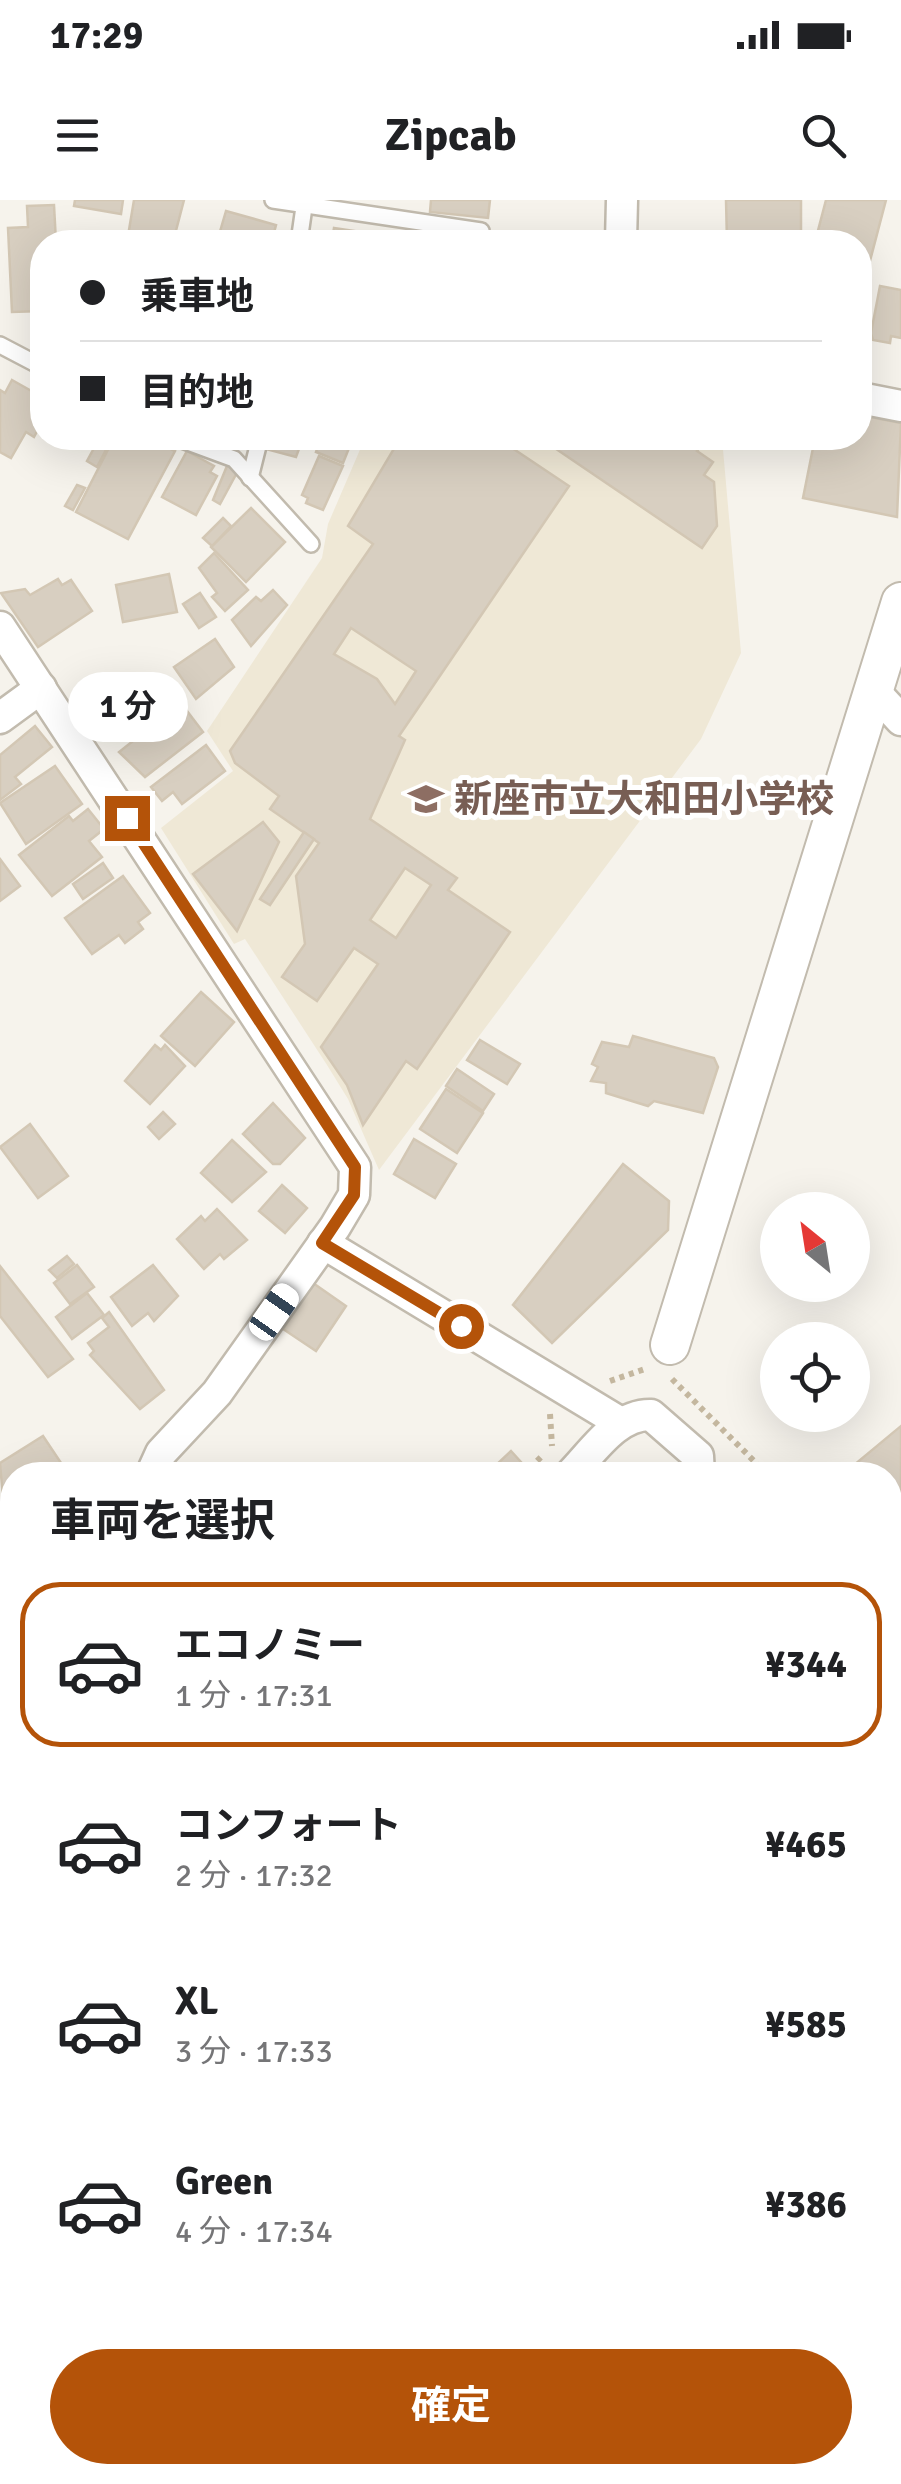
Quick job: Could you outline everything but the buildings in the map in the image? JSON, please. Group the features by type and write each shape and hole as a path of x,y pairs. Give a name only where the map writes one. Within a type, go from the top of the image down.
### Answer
{"street":[{"path":"621,230 622,200"},
{"path":"872,400 901,406"},
{"path":"663,1356 901,602"},
{"path":"0,628 355,1167 354,1195 322,1243 218,1393 162,1452 157,1462"},
{"path":"0,718 42,688"},
{"path":"874,691 901,720"},
{"path":"322,1243 621,1423"},
{"path":"583,1462 635,1414 651,1415 698,1456 698,1462"}],"lane":[{"path":"273,200 476,230"},
{"path":"301,230 305,202"},
{"path":"0,345 30,361"},
{"path":"210,450 234,459 311,544"},
{"path":"250,478 257,450"}],"shaded area":[{"name":"新座市立大和田小学校","path":"360,450 723,450 741,653 701,739 379,1170 348,1099 327,1065 245,939 234,944 161,828 233,771 207,731 322,558 328,524"}],"place":[{"name":"新座市立大和田小学校","path":"426,799"}],"route":[{"path":"127,818 355,1167 354,1195 322,1243 461,1326"}]}
